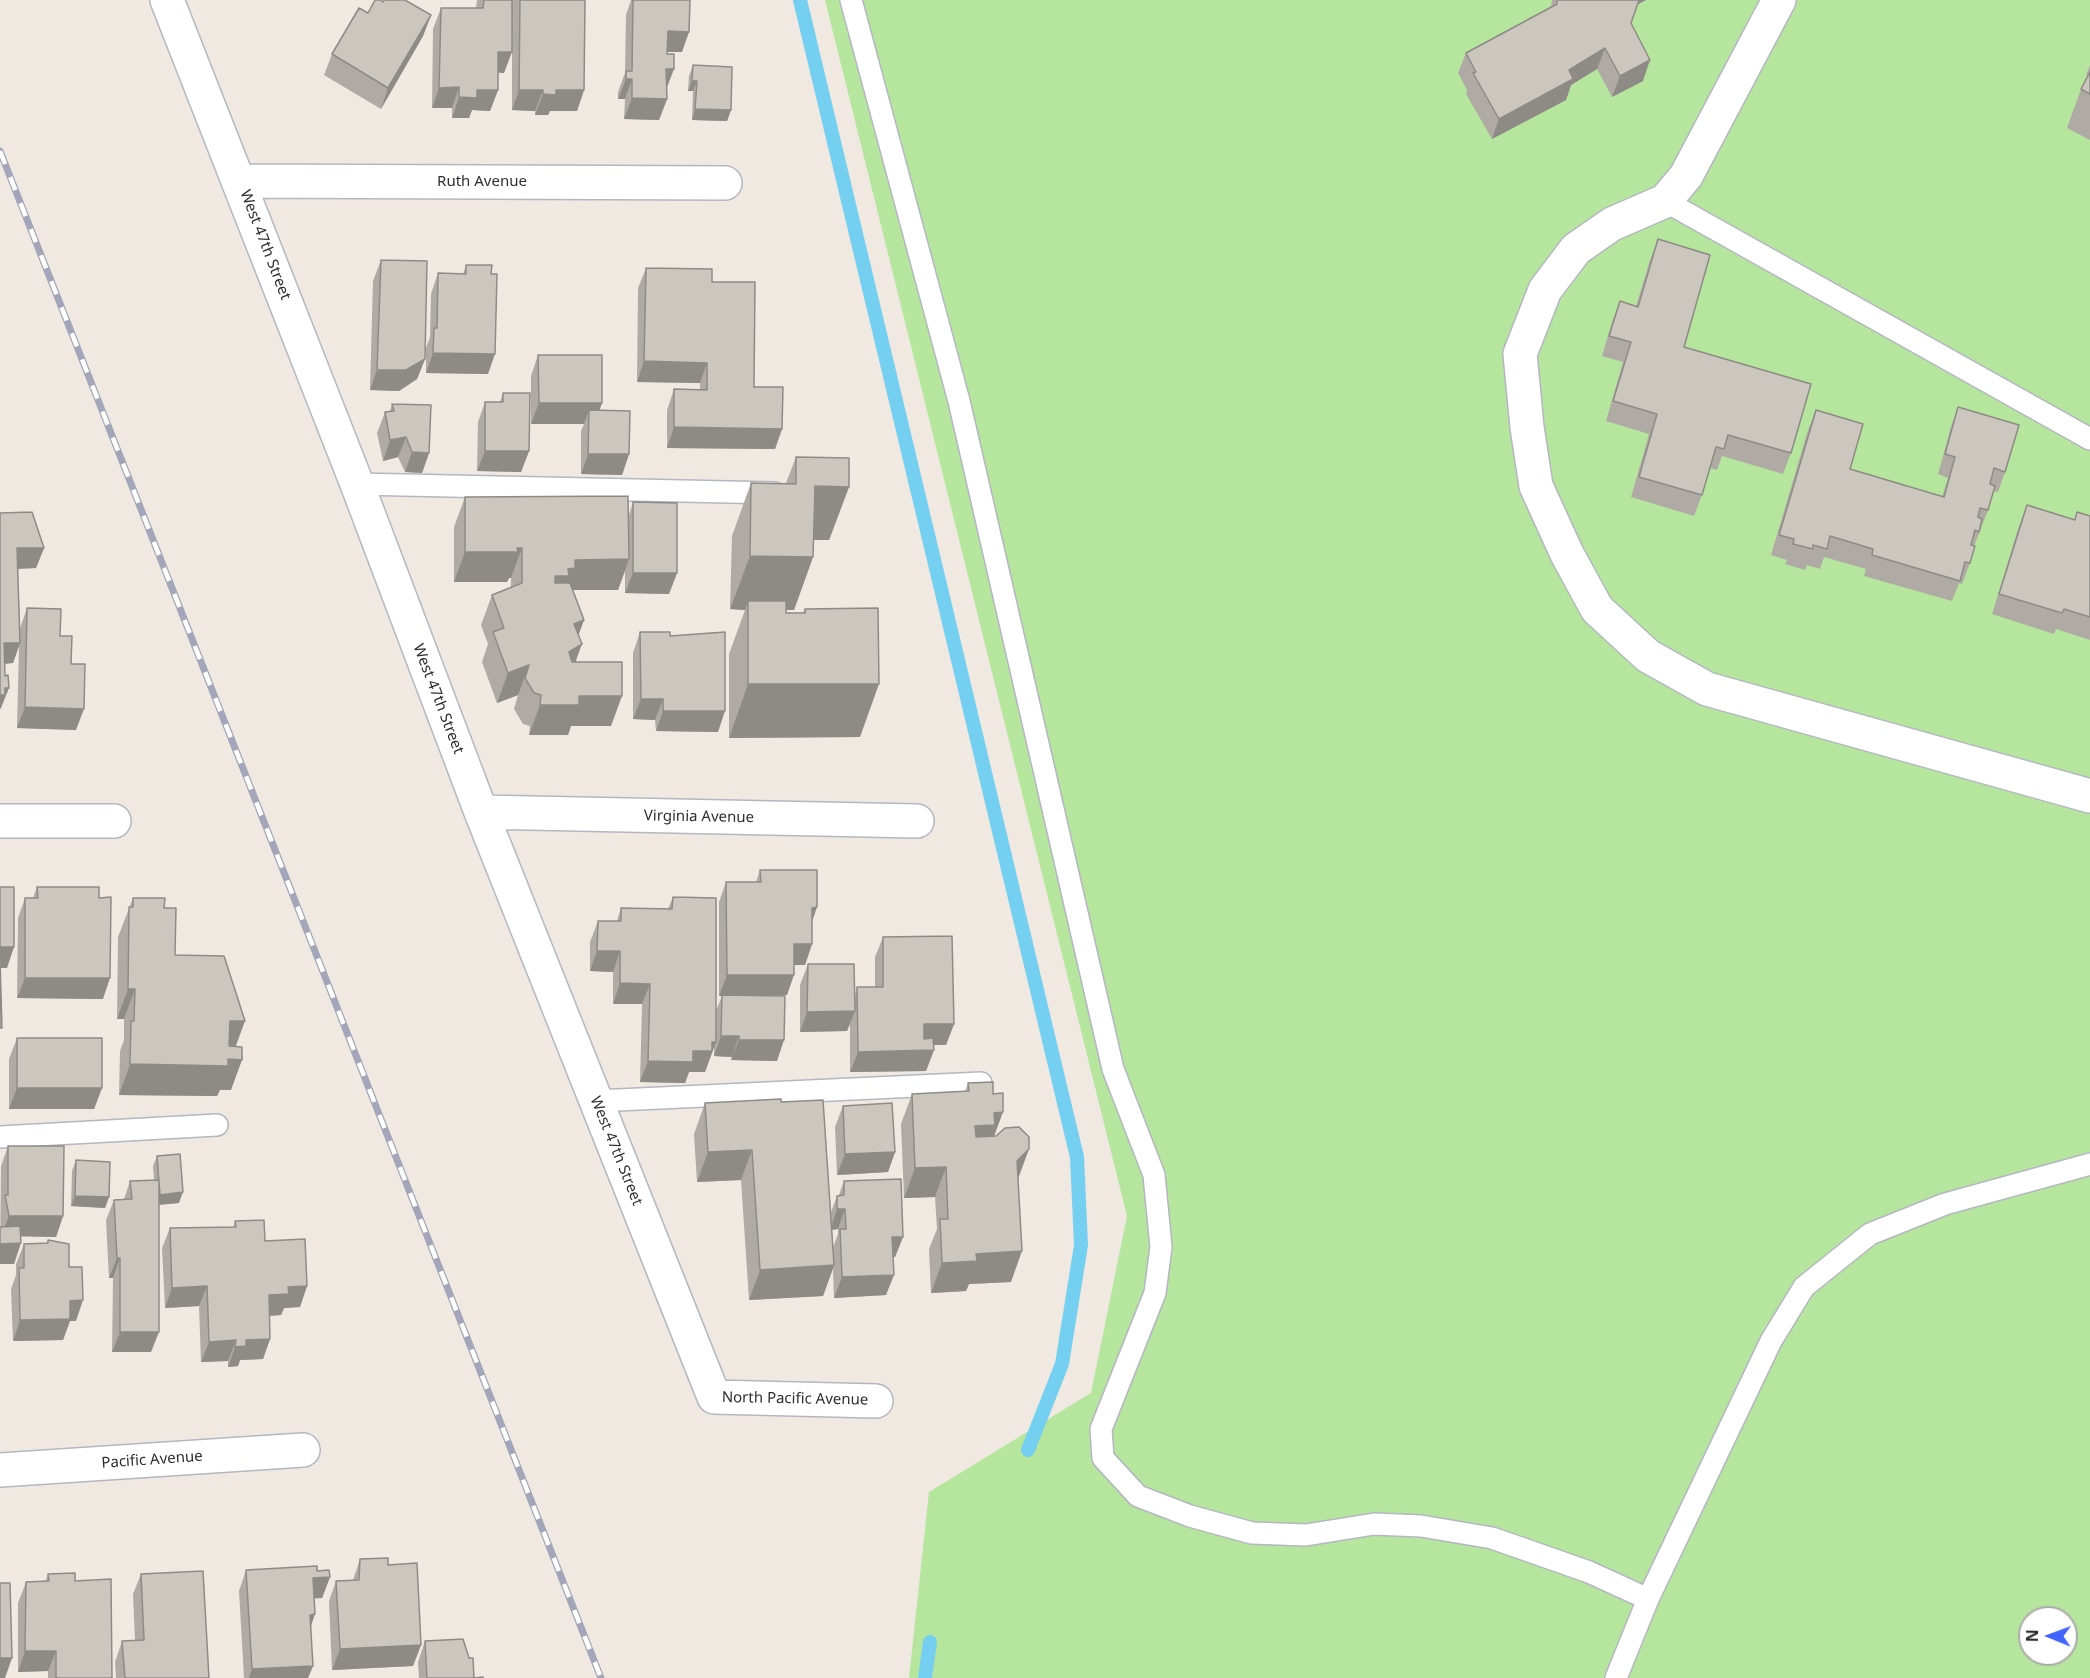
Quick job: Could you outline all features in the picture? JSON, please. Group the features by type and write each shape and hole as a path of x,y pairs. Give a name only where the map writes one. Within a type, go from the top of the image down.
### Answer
{"street":[{"name":"West 47th Street","path":"167,0 357,484 481,812 714,1397"},
{"path":"1779,0 1686,176 1665,201 1612,224 1576,249 1545,290 1520,354 1536,486 1567,554 1597,609 1648,656 1707,689 2090,796"},
{"name":"Ruth Avenue","path":"240,182 724,183"},
{"name":"Virginia Avenue","path":"481,812 917,821"},
{"path":"0,821 114,821"},
{"name":"North Pacific Avenue","path":"714,1397 876,1401"},
{"name":"Pacific Avenue","path":"0,1470 303,1450"}],"lane":[{"path":"851,0 959,401 1113,1069 1154,1175 1161,1247 1155,1293 1101,1429 1103,1458 1138,1496 1190,1516 1252,1533 1306,1535 1374,1524 1421,1526 1492,1538 1589,1572 1648,1599"},
{"path":"1665,201 2090,440"},
{"path":"357,484 795,494"},
{"path":"596,1101 981,1083"},
{"path":"0,1137 217,1125"},
{"path":"1616,1678 1648,1599 1771,1341 1804,1287 1870,1234 1946,1204 2090,1164"}],"green space":[{"path":"825,0 2090,0 2090,1678 909,1678 929,1492 1091,1393 1127,1216"}],"building":[{"path":"375,0 383,2 384,0 405,0 431,15 388,88 332,54 359,8 368,13"},
{"path":"484,0 512,0 512,52 498,52 498,90 477,90 477,98 459,97 459,87 439,88 441,8 483,8"},
{"path":"520,0 585,0 584,90 556,90 556,95 543,94 543,90 519,90"},
{"path":"633,0 690,0 689,32 668,31 667,54 674,54 674,69 666,69 667,99 632,98 632,79 626,79 626,71 632,71"},
{"path":"1557,0 1639,0 1631,23 1650,60 1620,76 1605,48 1569,70 1573,79 1499,119 1473,73 1476,72 1466,53 1557,4"},
{"path":"693,65 732,67 731,110 695,109 697,81 692,81"},
{"path":"2090,72 2090,94 2081,89"},
{"path":"1658,239 1710,255 1684,347 1811,384 1791,453 1728,435 1724,449 1716,447 1702,495 1639,477 1657,414 1613,401 1631,342 1609,336 1620,301 1638,307"},
{"path":"381,260 427,261 425,359 406,370 377,370"},
{"path":"466,265 492,265 491,274 497,274 495,354 433,353 434,328 437,328 438,273 466,274"},
{"path":"646,268 712,269 712,282 755,282 754,387 783,387 782,429 674,427 674,389 707,390 707,363 644,361"},
{"path":"538,355 602,355 602,403 539,403"},
{"path":"503,393 530,393 529,451 485,451 485,402 503,402"},
{"path":"392,404 431,405 429,453 412,452 406,437 390,440 385,412 394,411"},
{"path":"1958,407 2019,425 2005,472 1994,468 1990,484 1995,486 1988,510 1980,508 1978,517 1982,519 1979,532 1975,530 1971,545 1975,546 1970,563 1965,562 1960,581 1872,555 1873,549 1830,536 1827,549 1813,545 1813,549 1793,544 1794,539 1779,535 1816,410 1863,424 1850,469 1944,497 1955,457 1945,454"},
{"path":"589,410 630,411 629,454 588,454"},
{"path":"796,457 849,458 849,487 815,486 813,557 750,556 751,483 796,484"},
{"path":"628,496 629,559 575,560 575,568 568,569 569,576 555,576 555,583 570,583 584,620 574,624 582,644 569,652 572,662 622,662 622,696 579,696 579,705 540,705 541,695 534,693 525,678 529,665 508,673 493,632 504,628 492,595 522,583 522,548 517,548 518,552 465,552 465,497"},
{"path":"633,502 677,503 677,573 633,573"},
{"path":"2027,505 2075,520 2077,512 2090,516 2090,617 2064,609 2062,613 1999,594"},
{"path":"32,512 44,548 17,548 20,643 4,643 5,676 8,675 9,688 5,688 5,695 0,695 0,513"},
{"path":"748,601 786,601 786,613 805,613 805,609 878,608 879,684 748,684"},
{"path":"27,608 61,609 60,636 72,636 71,664 85,664 84,709 25,707"},
{"path":"640,632 670,632 670,636 725,632 725,711 663,711 663,699 641,699"},
{"path":"760,870 817,870 817,907 812,908 812,944 794,944 794,975 727,975 726,882 761,882"},
{"path":"0,887 14,887 14,947 0,947"},
{"path":"37,887 99,887 99,898 111,897 110,978 25,978 25,898 38,898"},
{"path":"673,897 716,898 716,1042 712,1042 712,1051 693,1051 693,1062 648,1061 650,984 620,983 620,951 597,951 598,921 621,921 621,908 672,909"},
{"path":"133,898 165,898 164,908 176,908 175,955 224,956 245,1021 230,1021 229,1046 242,1047 242,1060 228,1059 228,1066 130,1064 131,1021 134,1021 135,989 128,989 129,907 133,907"},
{"path":"952,936 954,1024 924,1024 924,1039 933,1038 934,1050 858,1052 857,987 883,987 883,937"},
{"path":"0,958 2,1028 0,1028"},
{"path":"808,964 854,964 855,1011 807,1012"},
{"path":"722,995 785,996 784,1040 739,1040 739,1036 721,1036"},
{"path":"17,1038 102,1038 102,1088 17,1088"},
{"path":"993,1082 993,1094 1003,1093 1003,1112 994,1113 995,1125 975,1126 976,1137 996,1136 1005,1128 1019,1127 1029,1137 1029,1149 1017,1161 1022,1251 976,1254 977,1261 942,1263 940,1219 948,1219 946,1167 915,1168 912,1094 969,1091 968,1083"},
{"path":"781,1099 781,1102 823,1100 834,1265 760,1270 752,1150 708,1152 705,1103"},
{"path":"892,1103 895,1152 845,1154 843,1106"},
{"path":"8,1146 64,1146 63,1216 9,1216 5,1195 8,1195"},
{"path":"180,1154 183,1192 160,1195 157,1156"},
{"path":"76,1160 110,1162 109,1197 75,1196"},
{"path":"901,1179 903,1237 892,1237 894,1275 842,1277 840,1229 846,1229 845,1209 837,1209 837,1196 844,1195 844,1181"},
{"path":"159,1180 159,1332 120,1332 120,1258 117,1258 114,1200 132,1199 130,1181"},
{"path":"264,1220 265,1241 305,1239 307,1286 288,1287 289,1294 269,1295 270,1339 246,1340 246,1346 235,1347 236,1340 209,1342 207,1286 172,1288 170,1228 236,1227 235,1221"},
{"path":"20,1226 21,1243 0,1244 0,1227"},
{"path":"48,1240 69,1244 69,1267 82,1267 83,1300 70,1301 70,1319 20,1320 19,1268 24,1268 24,1244 48,1243"},
{"path":"388,1558 388,1565 417,1563 421,1645 340,1649 336,1581 359,1580 360,1559"},
{"path":"317,1566 317,1571 329,1570 330,1577 313,1578 315,1614 310,1615 313,1666 252,1669 246,1570"},
{"path":"203,1571 209,1678 125,1678 122,1641 144,1640 141,1574"},
{"path":"75,1573 75,1581 111,1579 112,1678 56,1678 56,1651 25,1651 26,1582 49,1581 48,1574"},
{"path":"0,1583 10,1583 12,1658 0,1658"},
{"path":"463,1639 469,1658 473,1658 474,1678 427,1678 425,1641"}],"waterway":[{"path":"800,0 1077,1157 1081,1245 1062,1364 1028,1450"},
{"path":"925,1678 930,1642"}],"railway":[{"path":"0,151 601,1678"}]}
